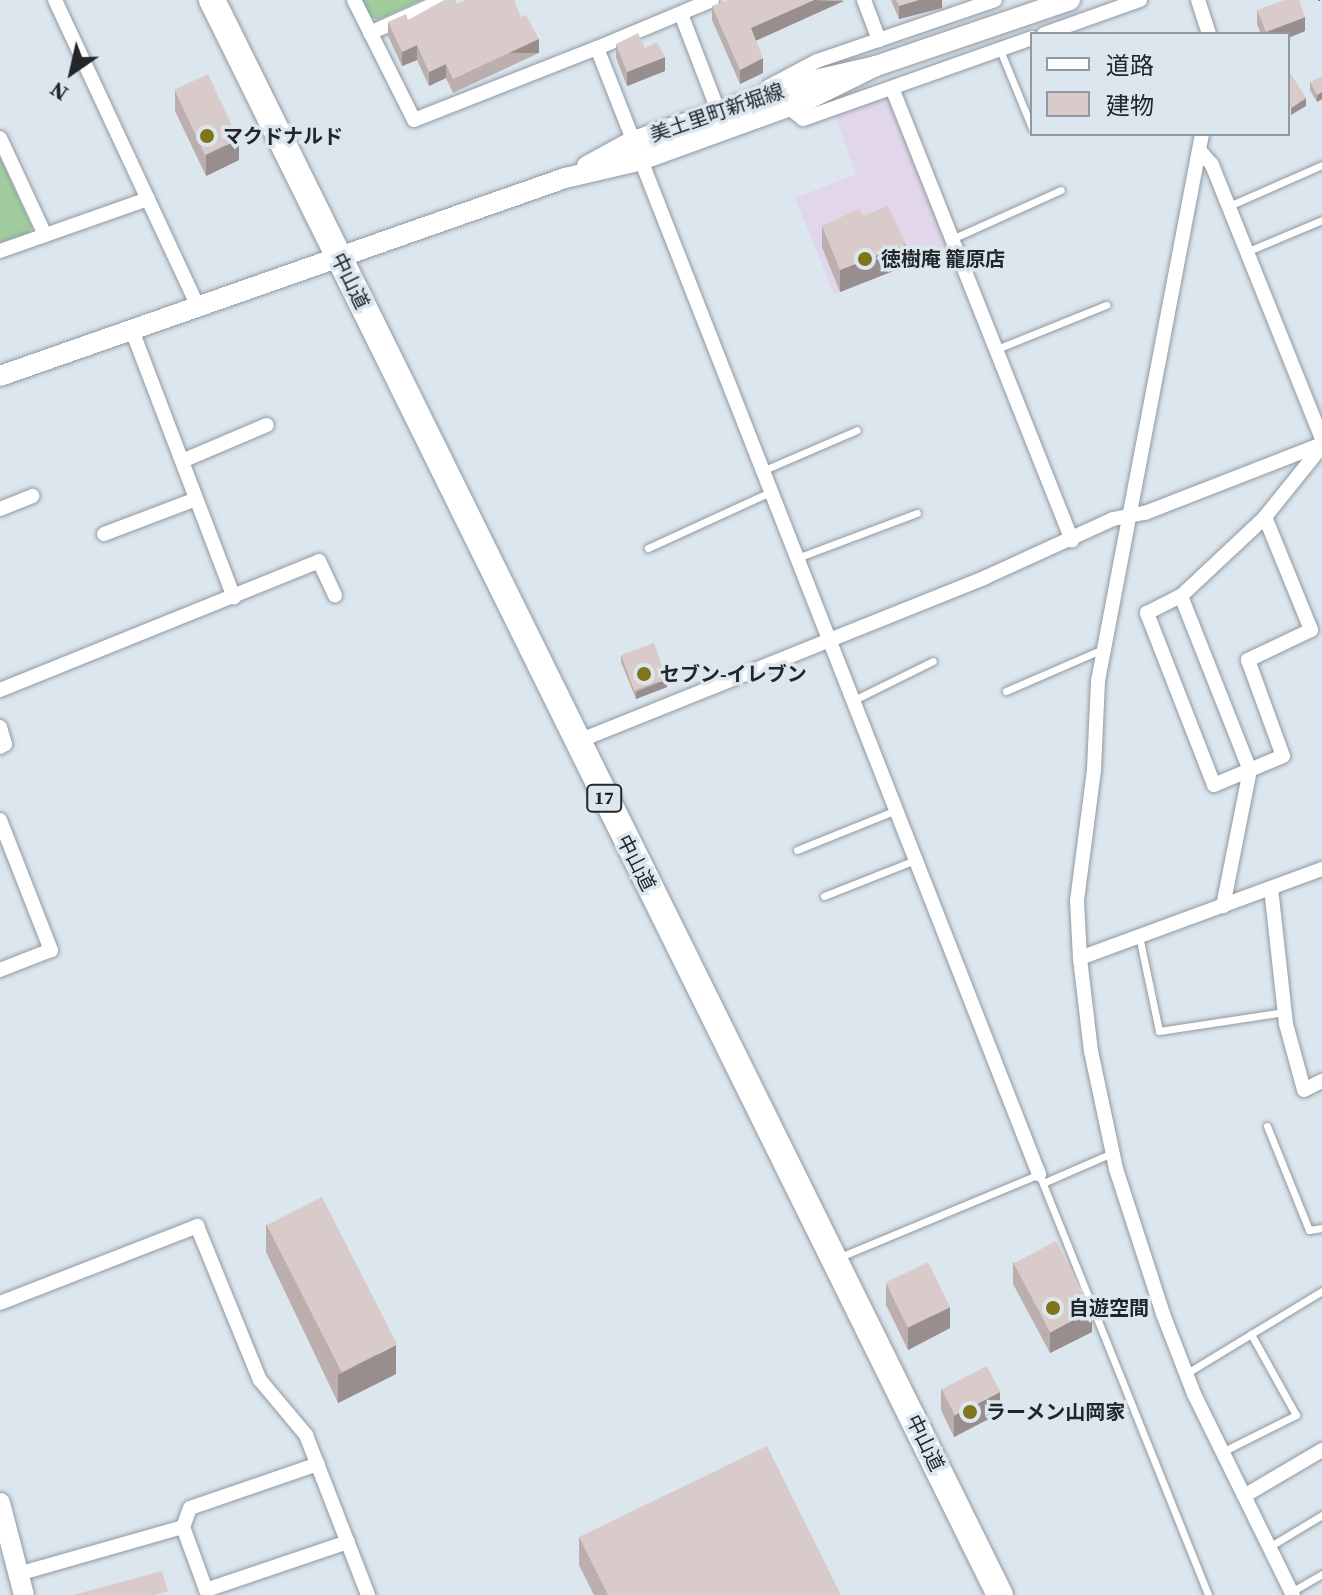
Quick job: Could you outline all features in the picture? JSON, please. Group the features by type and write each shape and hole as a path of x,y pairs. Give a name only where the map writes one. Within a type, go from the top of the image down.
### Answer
{"highway":[{"name":"中山道","path":"212,0 1000,1595"}],"main road":[{"name":"美土里町新堀線","path":"0,376 133,333 782,99 1070,0"},
{"path":"0,1503 4,1535 24,1595"}],"street":[{"path":"55,0 199,309"},
{"path":"354,0 414,120 712,0"},
{"path":"370,33 443,0"},
{"path":"864,0 879,40"},
{"path":"686,8 722,121 817,61 995,0"},
{"path":"1050,32 1140,0"},
{"path":"1198,0 1208,32"},
{"path":"782,99 803,119 1030,39"},
{"path":"597,48 634,152 1041,1178"},
{"path":"892,88 1072,541"},
{"path":"1202,136 1105,648 1077,901 1080,958 1091,1051 1112,1153 1186,1373 1292,1593"},
{"path":"0,138 45,235"},
{"path":"1200,151 1212,165 1322,443"},
{"path":"0,251 148,199"},
{"path":"133,333 234,597"},
{"path":"182,461 267,425"},
{"path":"576,742 1131,516 1322,443"},
{"path":"1265,517 1311,630 1248,660 1283,756 1214,785 1147,613 1181,596 1265,517 1322,443"},
{"path":"0,509 33,496"},
{"path":"104,534 196,499"},
{"path":"0,690 319,561 335,595"},
{"path":"1181,596 1250,770 1223,906"},
{"path":"0,727 5,744 0,747"},
{"path":"0,820 51,950 0,970"},
{"path":"1080,958 1322,869"},
{"path":"1271,888 1285,1012 1304,1090 1322,1081"},
{"path":"0,1303 197,1226 260,1380 306,1435 368,1595"},
{"path":"1244,1496 1322,1450"},
{"path":"318,1464 190,1508 183,1527 206,1590 348,1542"},
{"path":"18,1574 183,1527"}],"lane":[{"path":"1000,50 1030,123"},
{"path":"1229,206 1322,165"},
{"path":"954,238 1061,190"},
{"path":"1246,252 1322,220"},
{"path":"997,349 1106,305"},
{"path":"760,472 857,430"},
{"path":"648,548 768,493"},
{"path":"795,559 917,513"},
{"path":"1006,691 1105,648"},
{"path":"852,701 933,661"},
{"path":"797,850 896,810"},
{"path":"824,896 915,860"},
{"path":"1139,936 1159,1031 1285,1012"},
{"path":"1267,1126 1309,1230 1322,1228"},
{"path":"834,1259 1112,1153"},
{"path":"1041,1178 1208,1595"},
{"path":"1186,1373 1322,1291"},
{"path":"1222,1452 1296,1415 1251,1334"},
{"path":"1269,1547 1322,1515"},
{"path":"1292,1593 1322,1574"}],"shaded area":[{"path":"890,97 950,249 834,294 795,198 856,174 835,116"}],"green space":[{"path":"362,0 422,0 378,20 370,17"},
{"path":"0,157 32,227 29,233 0,243"}],"building":[{"path":"444,0 455,0 457,4 465,0 514,0 521,17 526,15 539,39 453,79 446,64 429,72 417,45 402,52 388,22 406,14 408,20"},
{"path":"728,0 814,0 751,28 763,58 740,70 712,6"},
{"path":"896,0 919,0 899,6"},
{"path":"1284,0 1299,0 1305,17 1266,32 1257,10"},
{"path":"638,33 645,48 657,42 665,57 627,72 616,44"},
{"path":"1290,73 1306,98 1290,106"},
{"path":"208,74 238,139 205,155 174,90"},
{"path":"1322,77 1322,92 1317,95 1310,82"},
{"path":"888,206 906,244 840,270 822,226 859,209 863,216"},
{"name":"セブン-イレブン","path":"654,643 667,679 634,691 621,655"},
{"path":"322,1197 397,1344 342,1372 267,1225"},
{"name":"自遊空間","path":"1056,1241 1093,1310 1050,1332 1014,1264"},
{"path":"928,1262 950,1307 908,1328 886,1283"},
{"path":"987,1366 1000,1392 955,1415 942,1389"},
{"path":"767,1446 841,1595 608,1595 579,1537"},
{"path":"162,1571 168,1591 155,1595 73,1595"}],"place":[{"name":"マクドナルド","path":"207,136"},
{"name":"徳樹庵 籠原店","path":"865,259"},
{"name":"セブン-イレブン","path":"644,674"},
{"name":"自遊空間","path":"1053,1308"},
{"name":"ラーメン山岡家","path":"970,1412"}]}
